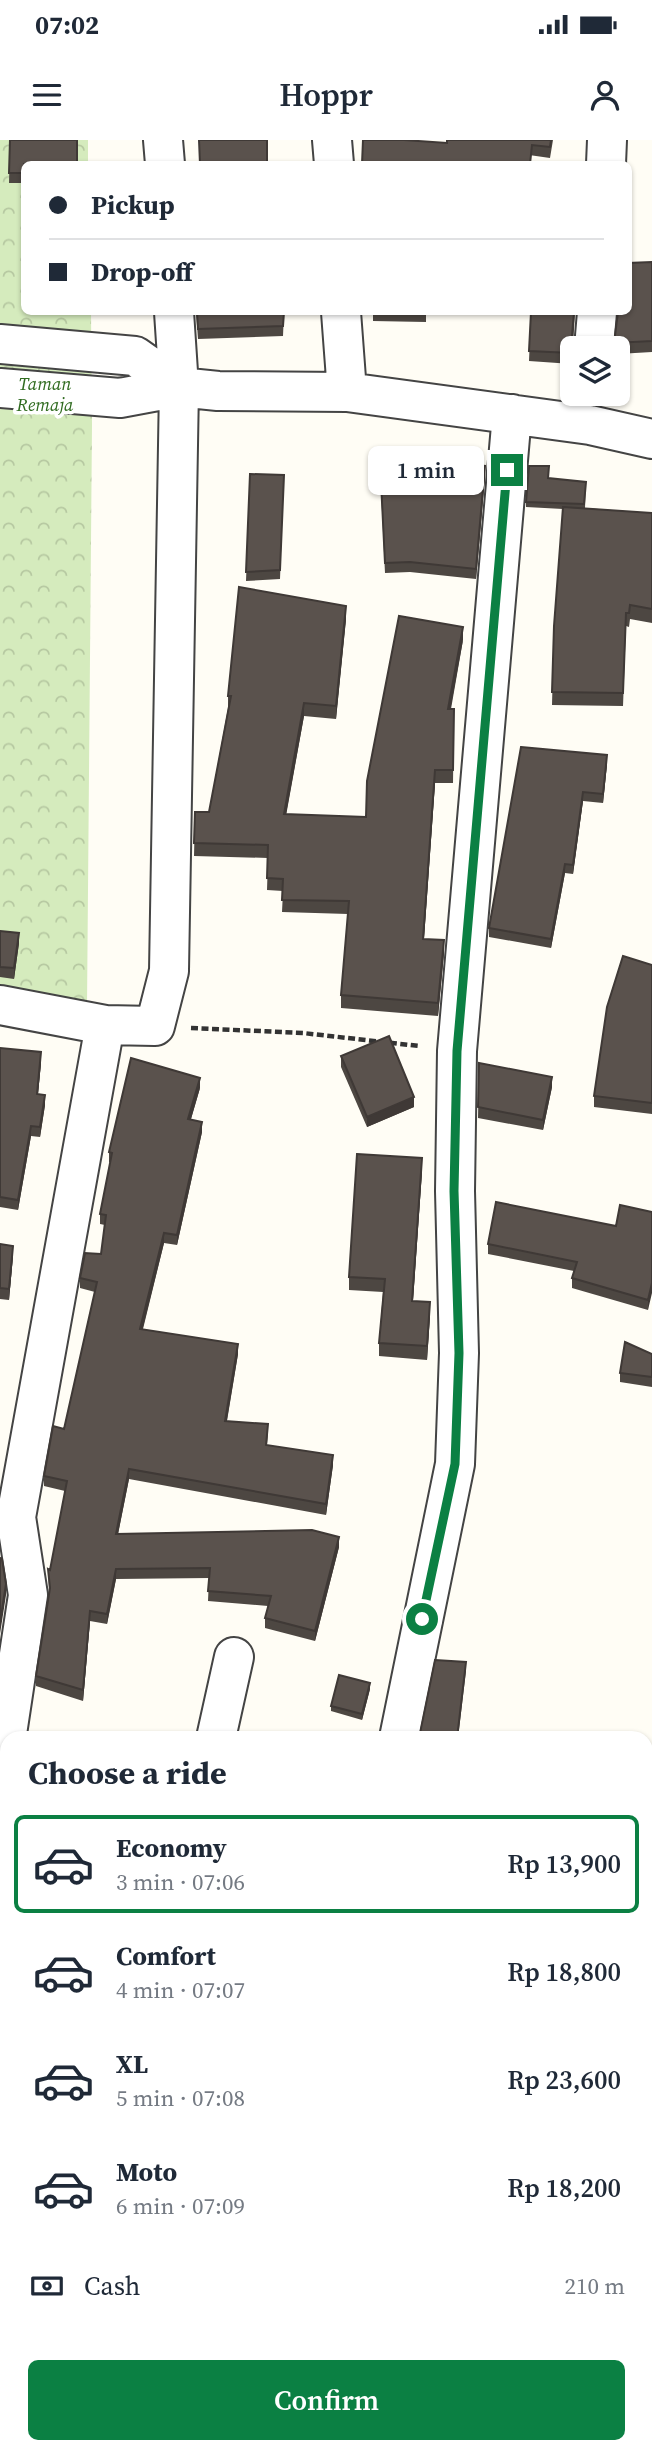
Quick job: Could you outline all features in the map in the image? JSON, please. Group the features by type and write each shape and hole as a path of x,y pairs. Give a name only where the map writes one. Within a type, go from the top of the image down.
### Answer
{"street":[{"path":"163,140 165,161"},
{"path":"332,140 334,161"},
{"path":"606,161 607,140"},
{"path":"0,1005 105,1025 155,1026 169,971 179,387 174,315"},
{"path":"341,315 347,392"},
{"path":"595,336 597,315"},
{"path":"0,344 135,356 179,387"},
{"path":"0,388 120,398 179,387 218,391 347,392 512,414 591,409 652,439"},
{"path":"400,1731 455,1464 459,1353 454,1191 457,1051 512,414"},
{"path":"7,1731 28,1595 16,1517 105,1025"},
{"path":"218,1731 234,1657"}],"path":[{"path":"155,1026 303,1033 457,1051"}],"green space":[{"name":"Taman Remaja","path":"0,140 88,140 88,161 21,161 21,315 91,315 87,1007 0,990"}],"building":[{"path":"10,140 77,140 77,161 21,161 21,173 9,173"},
{"path":"199,140 267,140 267,161 200,161"},
{"path":"363,140 447,143 447,140 551,140 550,147 532,145 530,161 362,161"},
{"path":"652,262 652,341 630,342 630,336 615,336 618,315 632,315 632,263"},
{"path":"197,315 284,315 283,326 198,329"},
{"path":"531,315 574,315 572,336 560,336 560,352 529,351"},
{"path":"421,459 485,466 476,569 410,562 385,563 380,461"},
{"path":"529,466 549,466 548,478 586,482 584,504 526,502"},
{"path":"250,474 284,475 280,570 246,572"},
{"path":"563,507 652,513 652,609 630,605 629,613 626,613 623,693 552,692"},
{"path":"239,587 346,606 336,706 304,703 284,814 366,817 367,781 399,616 463,627 448,709 454,709 453,770 435,770 423,939 444,940 438,1003 341,995 349,901 282,900 283,879 267,878 268,845 194,843 195,812 209,812 231,696 228,696"},
{"path":"521,747 607,755 603,794 583,792 573,865 565,864 551,939 489,928"},
{"path":"0,931 19,933 14,968 0,967"},
{"path":"623,956 652,965 652,1103 594,1096 607,1007"},
{"path":"389,1036 414,1097 367,1117 341,1056"},
{"path":"0,1048 41,1052 37,1094 45,1095 40,1127 31,1126 18,1200 0,1197"},
{"path":"131,1058 200,1078 188,1119 202,1122 177,1235 164,1233 140,1329 238,1344 225,1421 268,1424 266,1445 333,1455 326,1504 129,1469 116,1534 312,1530 339,1537 315,1631 265,1618 271,1596 208,1591 210,1568 116,1569 107,1614 90,1611 83,1690 36,1676 50,1588 48,1569 50,1570 67,1481 44,1476 53,1426 64,1429 97,1282 80,1278 85,1253 101,1254 106,1215 100,1214 112,1153 109,1152"},
{"path":"479,1063 552,1077 543,1120 478,1107"},
{"path":"357,1154 422,1158 412,1301 430,1302 427,1346 379,1343 385,1279 349,1277"},
{"path":"496,1202 616,1226 620,1205 652,1212 652,1283 648,1300 572,1278 577,1262 488,1244"},
{"path":"0,1244 13,1246 9,1289 0,1288"},
{"path":"625,1342 652,1354 652,1377 620,1373"},
{"path":"0,1558 6,1584 0,1623"},
{"path":"435,1660 466,1662 458,1731 420,1731"},
{"path":"339,1675 370,1683 362,1714 331,1706"}],"route":[{"path":"422,1619 455,1464 459,1353 454,1191 457,1051 507,470"}]}
